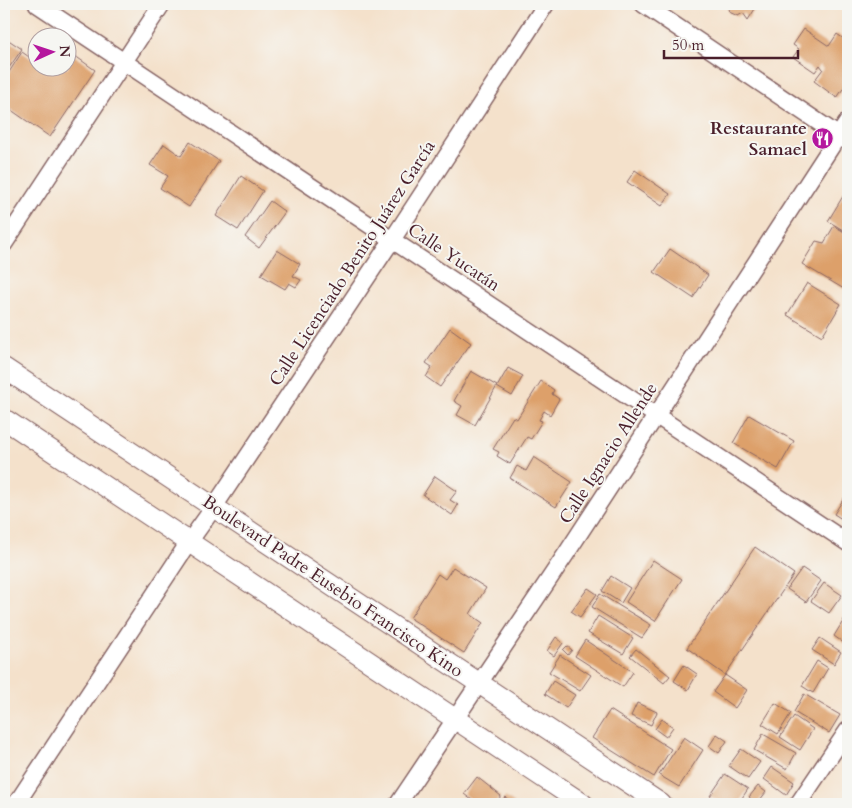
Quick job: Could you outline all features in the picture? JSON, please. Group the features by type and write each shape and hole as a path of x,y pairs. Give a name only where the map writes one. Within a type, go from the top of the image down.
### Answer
{"street":[{"name":"Calle Yucatán","path":"37,4 848,543"},
{"path":"4,244 162,4"},
{"name":"Calle Licenciado Benito Juárez García","path":"16,804 188,542 214,507 392,240 546,4"},
{"path":"643,4 844,139"},
{"name":"Calle Ignacio Allende","path":"398,804 656,416 844,139 848,121"},
{"name":"Boulevard Padre Eusebio Francisco Kino","path":"4,368 662,804"},
{"path":"4,419 582,804"},
{"path":"798,804 848,730"}],"building":[{"path":"727,4 758,4 748,20 743,13 738,16 729,12"},
{"path":"804,29 829,46 837,34 848,42 848,81 837,98 814,81 823,69 820,65 815,72 793,57 799,49 793,45"},
{"path":"4,37 22,49 4,75"},
{"path":"22,52 28,56 28,78 78,78 78,58 95,70 50,137 4,105 4,80"},
{"path":"190,142 219,161 189,207 160,188 168,176 150,165 164,144 181,156"},
{"path":"635,170 670,194 662,206 627,182"},
{"path":"241,176 263,191 238,230 216,216"},
{"path":"848,188 848,233 828,221"},
{"path":"270,201 285,212 259,248 245,237"},
{"path":"834,226 848,234 848,280 844,289 802,264 816,241 824,243"},
{"path":"670,249 708,275 693,298 654,272"},
{"path":"277,250 300,264 293,276 301,280 296,287 289,283 285,289 261,275"},
{"path":"807,283 841,304 822,336 787,315"},
{"path":"450,328 471,343 440,387 426,377 432,367 426,363"},
{"path":"508,368 523,376 512,396 497,387"},
{"path":"471,371 497,386 475,425 457,415 462,406 454,401"},
{"path":"541,381 554,390 552,394 559,399 550,415 544,411 539,420 542,421 531,439 527,437 510,464 497,456 499,452 493,449 513,417 517,419"},
{"path":"749,415 794,441 778,469 733,443"},
{"path":"534,457 572,482 556,507 510,478 517,466 526,471"},
{"path":"435,476 457,491 450,500 458,505 452,515 423,495"},
{"path":"848,492 848,523 834,514"},
{"path":"755,547 794,574 725,675 687,648"},
{"path":"653,560 682,579 655,621 626,602"},
{"path":"453,567 486,588 470,614 483,623 464,653 410,618 438,574 445,579"},
{"path":"802,568 821,581 806,602 787,589"},
{"path":"611,576 630,588 621,603 602,591"},
{"path":"824,583 842,595 829,613 811,601"},
{"path":"588,588 597,594 580,617 571,611"},
{"path":"600,594 651,625 642,638 592,607"},
{"path":"848,613 848,646 834,636"},
{"path":"598,616 633,638 623,654 588,633"},
{"path":"556,637 563,643 554,656 547,651"},
{"path":"820,638 841,652 834,664 812,650"},
{"path":"585,640 633,672 623,687 575,656"},
{"path":"567,646 572,650 568,655 563,650"},
{"path":"636,649 670,676 664,683 630,656"},
{"path":"560,655 591,675 580,691 549,672"},
{"path":"817,661 828,668 813,693 802,686"},
{"path":"684,665 697,674 688,690 674,681"},
{"path":"725,675 747,690 735,708 713,692"},
{"path":"553,681 575,695 566,708 545,694"},
{"path":"804,694 840,715 829,733 794,712"},
{"path":"637,703 657,712 651,725 631,716"},
{"path":"775,703 791,713 778,734 762,724"},
{"path":"610,710 671,749 654,777 592,738"},
{"path":"794,716 813,729 800,750 780,737"},
{"path":"662,719 673,727 666,737 655,729"},
{"path":"717,734 727,741 719,753 709,746"},
{"path":"763,734 796,753 787,769 754,750"},
{"path":"684,737 703,750 679,787 659,775"},
{"path":"741,749 760,762 748,779 729,766"},
{"path":"772,767 794,782 786,795 764,779"},
{"path":"725,774 748,789 738,804 723,804 710,796"},
{"path":"477,777 501,796 495,804 477,804 464,794"},
{"path":"758,786 766,792 757,804 749,797"},
{"path":"505,797 515,804 499,804"}],"place":[{"name":"Restaurante Samael","path":"823,138"}]}
